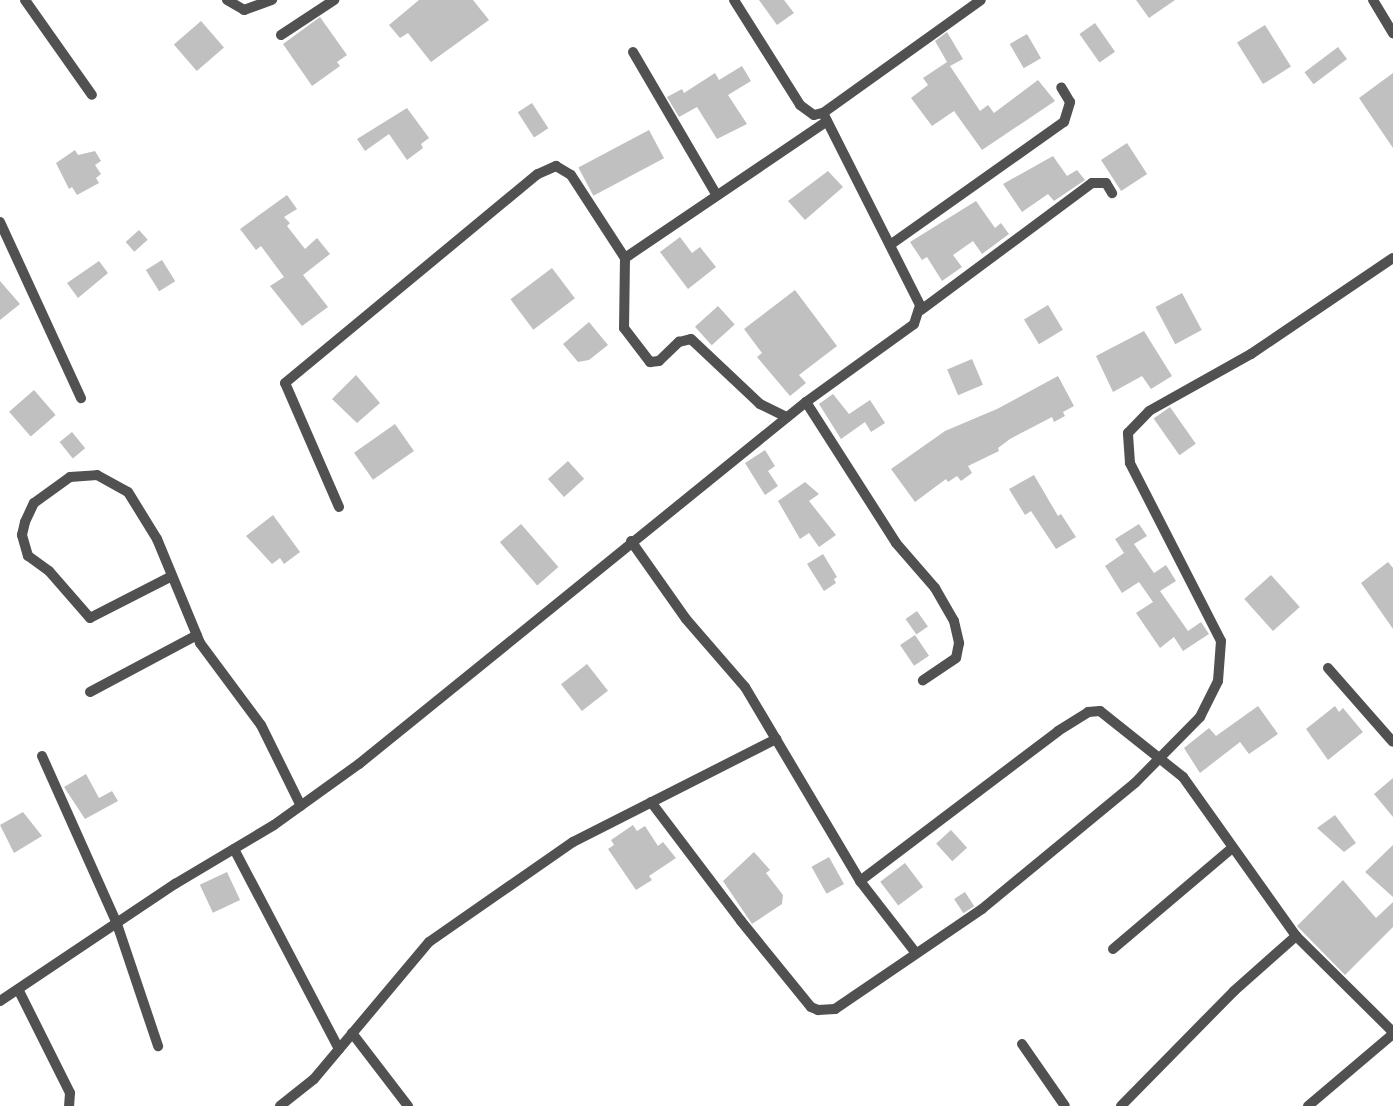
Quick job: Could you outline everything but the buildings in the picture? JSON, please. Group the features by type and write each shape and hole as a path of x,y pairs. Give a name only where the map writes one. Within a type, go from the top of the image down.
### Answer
{"street":[{"path":"25,0 92,95"},
{"path":"226,0 244,10 272,0"},
{"path":"282,36 334,0"},
{"path":"734,0 800,105 809,114 825,117"},
{"path":"625,258 825,117 981,0"},
{"path":"1373,0 1393,33"},
{"path":"633,52 716,194"},
{"path":"890,245 1064,122 1070,102 1060,87"},
{"path":"825,117 921,310"},
{"path":"339,507 286,392 284,383 289,376 546,167 563,168 571,175 625,258 624,328 650,362 659,361 679,342 691,338 760,404 787,417"},
{"path":"0,1001 19,991 117,924 301,806 387,742 632,541 787,417 914,324 921,310 1092,183 1106,183 1112,193"},
{"path":"0,222 81,398"},
{"path":"652,802 811,1007 835,1009 1011,887 1108,807 1200,717 1211,696 1222,662 1221,641 1130,463 1128,433 1149,411 1251,354 1393,258"},
{"path":"806,402 896,543 935,588 954,622 959,643 956,658 923,680"},
{"path":"172,576 90,618 49,571 28,556 22,535 25,522 41,496 70,477 85,474 107,478 135,500 172,576 204,651 261,724 301,806"},
{"path":"632,541 686,619 744,687 860,881 915,952"},
{"path":"90,692 197,635"},
{"path":"1328,668 1393,742"},
{"path":"860,881 970,794 1088,712 1100,711 1183,777 1215,816 1232,848 1296,936 1393,1033 1308,1106"},
{"path":"280,1106 314,1079 429,942 548,857 776,739"},
{"path":"42,756 117,924 158,1046"},
{"path":"1113,949 1232,848"},
{"path":"234,849 339,1048"},
{"path":"1121,1106 1234,991 1296,936"},
{"path":"19,991 70,1092 69,1106"},
{"path":"352,1033 408,1106"},
{"path":"1022,1044 1066,1106"}]}
